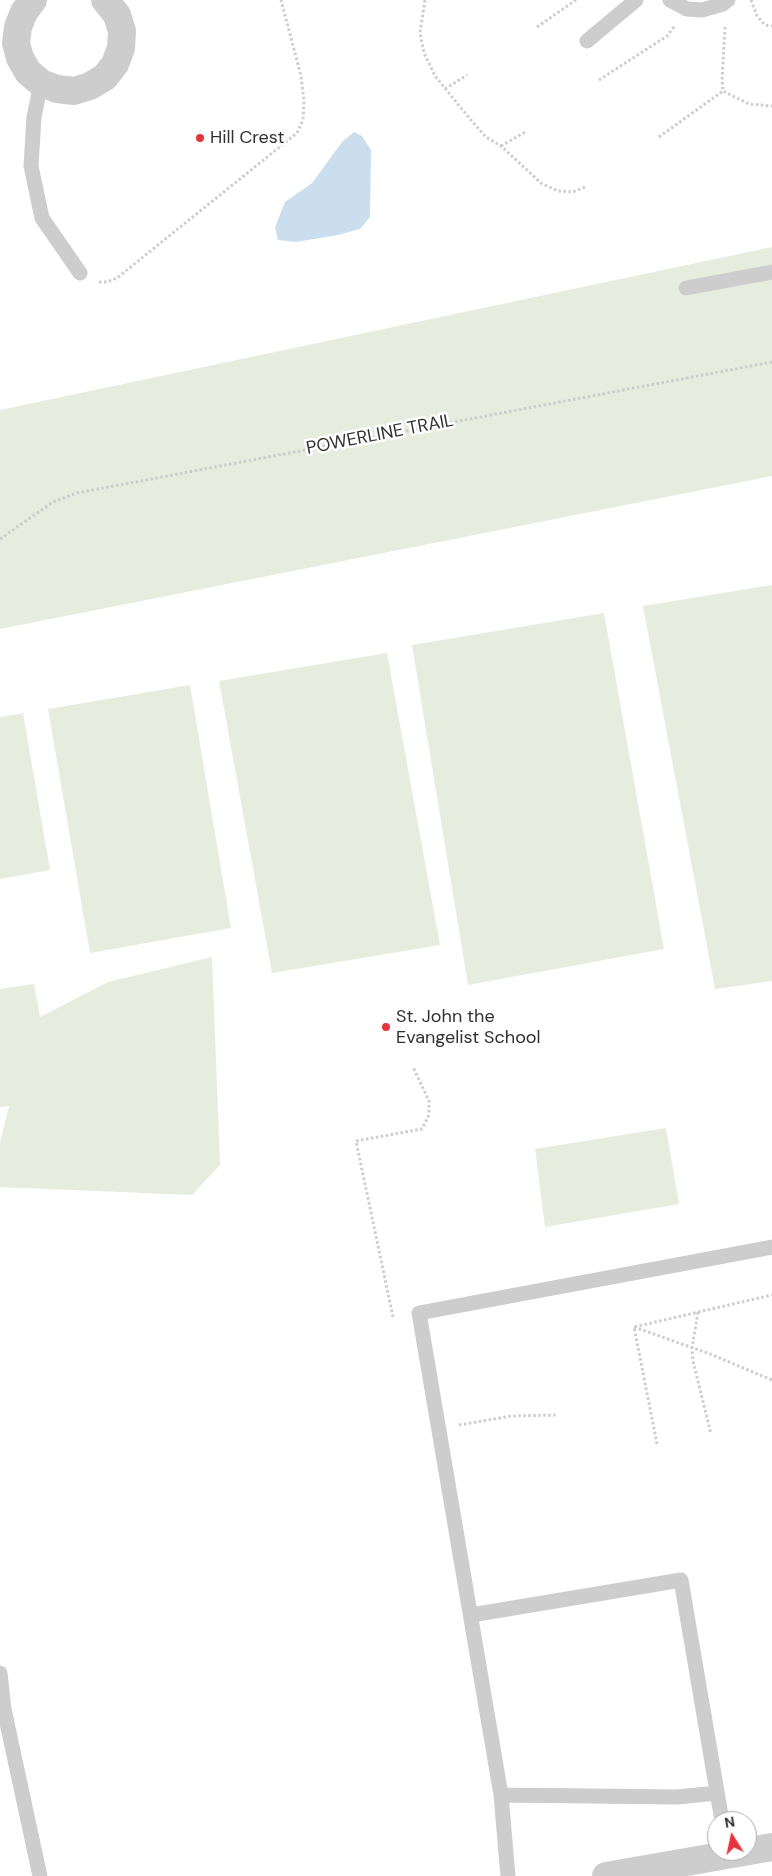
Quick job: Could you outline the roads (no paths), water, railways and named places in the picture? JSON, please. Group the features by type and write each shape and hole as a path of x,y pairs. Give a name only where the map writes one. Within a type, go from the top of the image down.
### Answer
{"street":[{"path":"33,0 24,12 18,27 16,43 20,58 28,72 41,83 57,89 74,91 90,86 110,71 121,48 122,31 116,15 106,0"},
{"path":"757,1849 772,1847"},
{"path":"616,1875 707,1857"}],"lane":[{"path":"587,41 636,0"},
{"path":"670,0 687,8 702,10 726,2"},
{"path":"41,83 34,117 31,166 42,218 80,273"},
{"path":"686,288 772,272"},
{"path":"508,1876 502,1795 419,1313 772,1247"},
{"path":"470,1616 681,1580 720,1811"},
{"path":"0,1673 4,1709 40,1876"},
{"path":"502,1795 678,1797 717,1793"}],"water":[{"path":"354,132 362,136 371,150 370,217 360,229 338,235 296,242 278,240 275,227 285,202 312,183 342,142"}],"place":[{"name":"Hill Crest","path":"200,138"},
{"name":"St. John the Evangelist School","path":"386,1027"}]}
